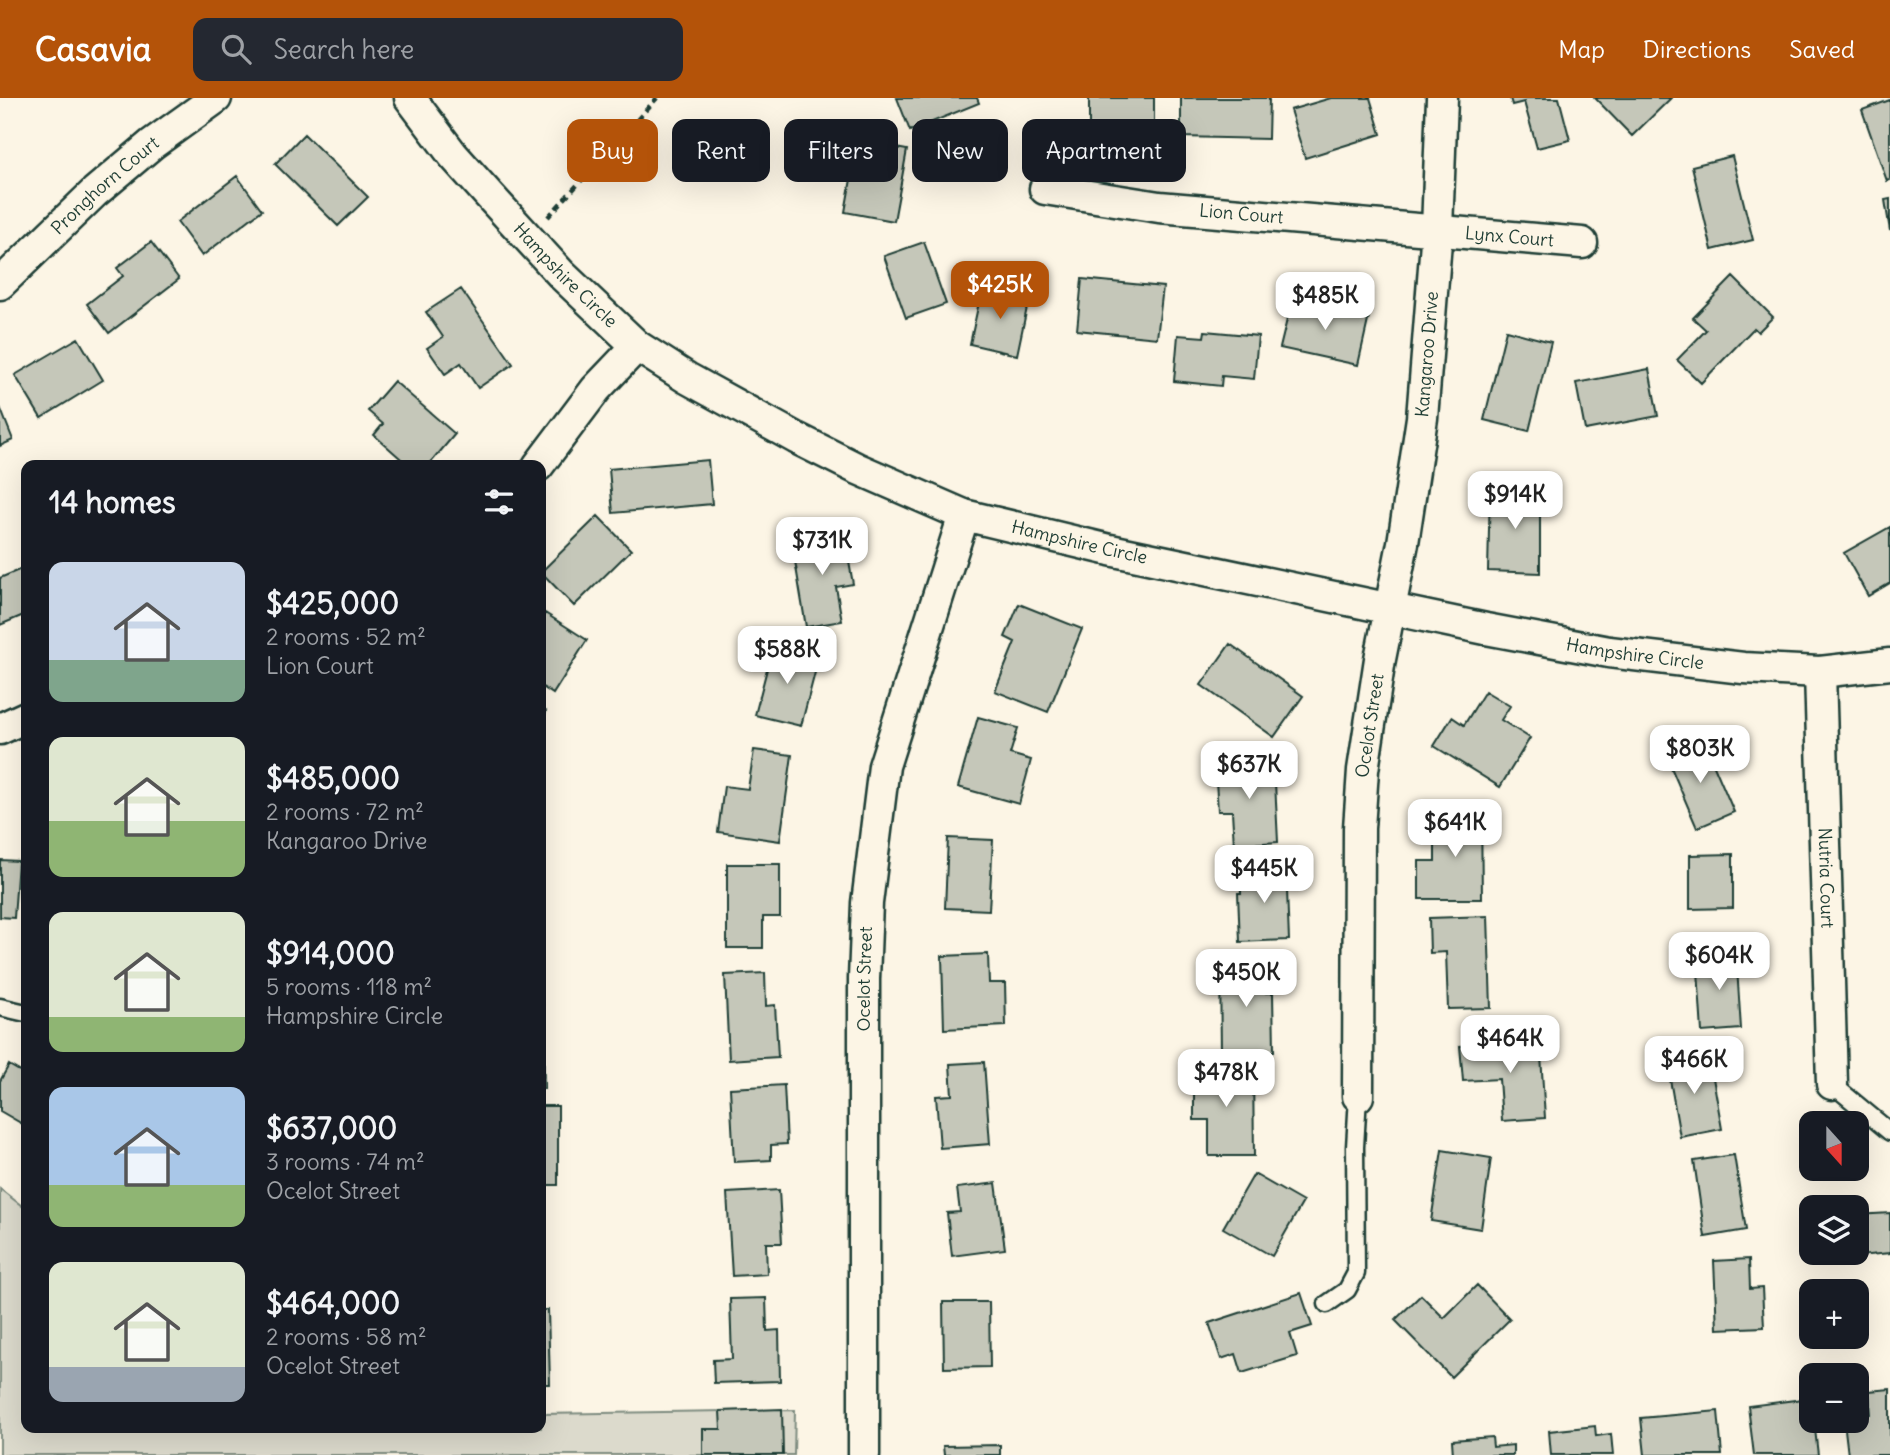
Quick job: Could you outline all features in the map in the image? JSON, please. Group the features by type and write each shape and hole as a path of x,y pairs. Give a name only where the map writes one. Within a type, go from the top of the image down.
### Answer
{"street":[{"name":"Pronghorn Court","path":"0,284 95,192 152,144 216,98"},
{"name":"Hampshire Circle","path":"410,98 453,155 529,239 562,275 637,346 687,378 796,438 856,468 964,515 1110,550 1609,652 1744,668 1820,672 1890,664"},
{"name":"Kangaroo Drive","path":"1392,608 1422,418 1437,229 1442,98"},
{"name":"Lion Court","path":"1045,189 1159,207 1331,223 1437,229"},
{"name":"Lynx Court","path":"1437,229 1582,243"},
{"path":"543,460 596,389 637,346"},
{"name":"Ocelot Street","path":"864,1455 864,979 867,903 884,766 964,515"},
{"name":"Ocelot Street","path":"1358,1096 1359,828 1362,782 1380,659 1392,608"},
{"name":"Nutria Court","path":"1820,672 1832,1084"},
{"path":"0,729 21,719"}],"lane":[{"path":"0,1007 21,1012"},
{"path":"1832,1084 1890,1132"},
{"path":"1327,1304 1347,1290 1356,1273 1355,1147 1358,1096"}],"path":[{"path":"529,239 657,98"}],"shaded area":[{"path":"0,1189 21,1205 21,1433 546,1433 546,1414 795,1410 794,1455 0,1455"}],"building":[{"path":"897,98 977,98 979,103 940,119 912,119 910,131"},
{"path":"1089,98 1154,98 1154,119 1089,119"},
{"path":"1181,98 1269,98 1268,139 1186,137 1186,119 1181,119"},
{"path":"1331,98 1370,98 1381,134 1305,158 1290,110"},
{"path":"1510,98 1559,98 1570,140 1537,148 1524,102 1512,105"},
{"path":"1595,98 1671,98 1632,136"},
{"path":"1890,100 1890,180 1887,181 1862,110"},
{"path":"304,134 368,197 338,226 275,164"},
{"path":"898,148 907,150 894,221 845,212 850,182 898,182"},
{"path":"1732,156 1753,240 1712,250 1692,166"},
{"path":"237,176 262,210 202,256 177,222"},
{"path":"1890,199 1890,231 1885,200"},
{"path":"151,242 179,279 109,333 87,304 123,276 117,268"},
{"path":"924,242 946,304 906,318 884,256"},
{"path":"1733,277 1773,317 1758,332 1754,328 1701,383 1677,360 1706,330 1693,318"},
{"path":"1082,279 1163,287 1157,338 1077,330"},
{"path":"982,288 1029,298 1017,355 970,344"},
{"path":"461,289 513,364 478,388 461,363 445,374 427,348 443,337 426,312"},
{"path":"1292,299 1369,316 1358,365 1280,348"},
{"path":"1506,330 1551,342 1529,431 1484,420"},
{"path":"1205,331 1258,336 1254,379 1222,376 1221,386 1174,381 1178,335 1204,337"},
{"path":"78,338 103,380 41,418 15,375"},
{"path":"1649,369 1658,416 1585,430 1576,383"},
{"path":"394,381 455,434 433,460 402,460 374,435 383,424 368,411"},
{"path":"0,407 13,440 0,446"},
{"path":"708,460 712,504 613,513 609,469"},
{"path":"1490,488 1540,489 1540,573 1488,571"},
{"path":"598,516 631,550 574,606 546,577 546,567"},
{"path":"1890,527 1890,583 1868,596 1844,553"},
{"path":"844,534 853,584 836,587 842,621 806,627 792,543"},
{"path":"21,569 21,616 0,625 0,578"},
{"path":"1019,604 1082,629 1048,712 995,691 1015,642 1005,637"},
{"path":"546,614 587,640 553,694 546,689"},
{"path":"1230,644 1303,696 1274,737 1201,685"},
{"path":"773,646 819,657 801,726 755,715"},
{"path":"1485,691 1510,706 1501,720 1530,738 1500,787 1434,746 1452,717 1464,725"},
{"path":"978,717 1018,728 1010,754 1031,760 1019,804 958,787"},
{"path":"1704,742 1734,812 1697,828 1667,758"},
{"path":"754,750 792,755 780,841 718,832 724,786 748,789"},
{"path":"1274,762 1278,842 1234,845 1232,811 1218,811 1215,766"},
{"path":"1481,807 1482,899 1419,899 1419,861 1435,861 1435,836 1446,835 1446,808"},
{"path":"948,838 993,840 989,910 945,908"},
{"path":"1733,854 1733,908 1690,909 1690,855"},
{"path":"0,860 18,861 14,918 0,917"},
{"path":"727,864 780,864 780,917 763,917 763,948 727,948"},
{"path":"1286,866 1289,940 1240,942 1240,868"},
{"path":"1488,916 1491,1008 1448,1009 1446,952 1430,953 1429,918"},
{"path":"1736,952 1741,1029 1702,1032 1697,955"},
{"path":"988,954 989,983 1005,983 1006,1026 944,1029 942,956"},
{"path":"1264,963 1265,993 1273,993 1274,1051 1221,1052 1220,964"},
{"path":"765,973 766,1006 775,1005 778,1057 729,1060 725,975"},
{"path":"1540,1040 1545,1118 1502,1121 1499,1079 1463,1081 1460,1046"},
{"path":"1709,1055 1722,1129 1680,1137 1667,1062"},
{"path":"984,1062 990,1144 940,1148 936,1096 952,1095 950,1064"},
{"path":"9,1065 21,1072 21,1123 0,1111 0,1081"},
{"path":"1253,1068 1254,1156 1209,1156 1209,1120 1194,1120 1194,1069"},
{"path":"784,1085 787,1144 771,1145 771,1160 734,1162 730,1088"},
{"path":"546,1106 558,1106 558,1185 546,1185"},
{"path":"1442,1150 1491,1158 1481,1229 1431,1221"},
{"path":"1734,1155 1746,1230 1705,1237 1694,1161"},
{"path":"1254,1174 1303,1202 1272,1256 1223,1228"},
{"path":"996,1183 1005,1249 952,1256 947,1213 960,1212 957,1188"},
{"path":"779,1190 782,1243 766,1243 767,1274 732,1276 727,1193"},
{"path":"1890,1213 1890,1253 1869,1255 1869,1214"},
{"path":"1749,1259 1750,1289 1762,1288 1764,1327 1717,1329 1714,1261"},
{"path":"1477,1285 1510,1319 1451,1377 1395,1320 1421,1295 1444,1318"},
{"path":"1301,1293 1312,1326 1290,1333 1297,1356 1242,1373 1236,1354 1221,1359 1209,1323"},
{"path":"766,1298 767,1331 779,1330 780,1381 714,1383 713,1360 732,1359 730,1299"},
{"path":"943,1302 989,1302 990,1367 944,1368"},
{"path":"546,1310 548,1310 550,1384 546,1384"},
{"path":"1890,1389 1890,1455 1848,1455 1845,1433 1869,1433 1869,1391"},
{"path":"1799,1400 1799,1433 1815,1433 1818,1455 1754,1455 1748,1406"},
{"path":"782,1409 783,1455 703,1455 703,1429 721,1429 720,1411"},
{"path":"1718,1411 1722,1455 1645,1455 1641,1418"},
{"path":"1595,1426 1596,1436 1611,1434 1613,1455 1551,1455 1549,1431"},
{"path":"1492,1437 1493,1447 1513,1445 1513,1455 1453,1455 1452,1440"},
{"path":"1000,1445 1000,1455 944,1455 943,1446"}]}
